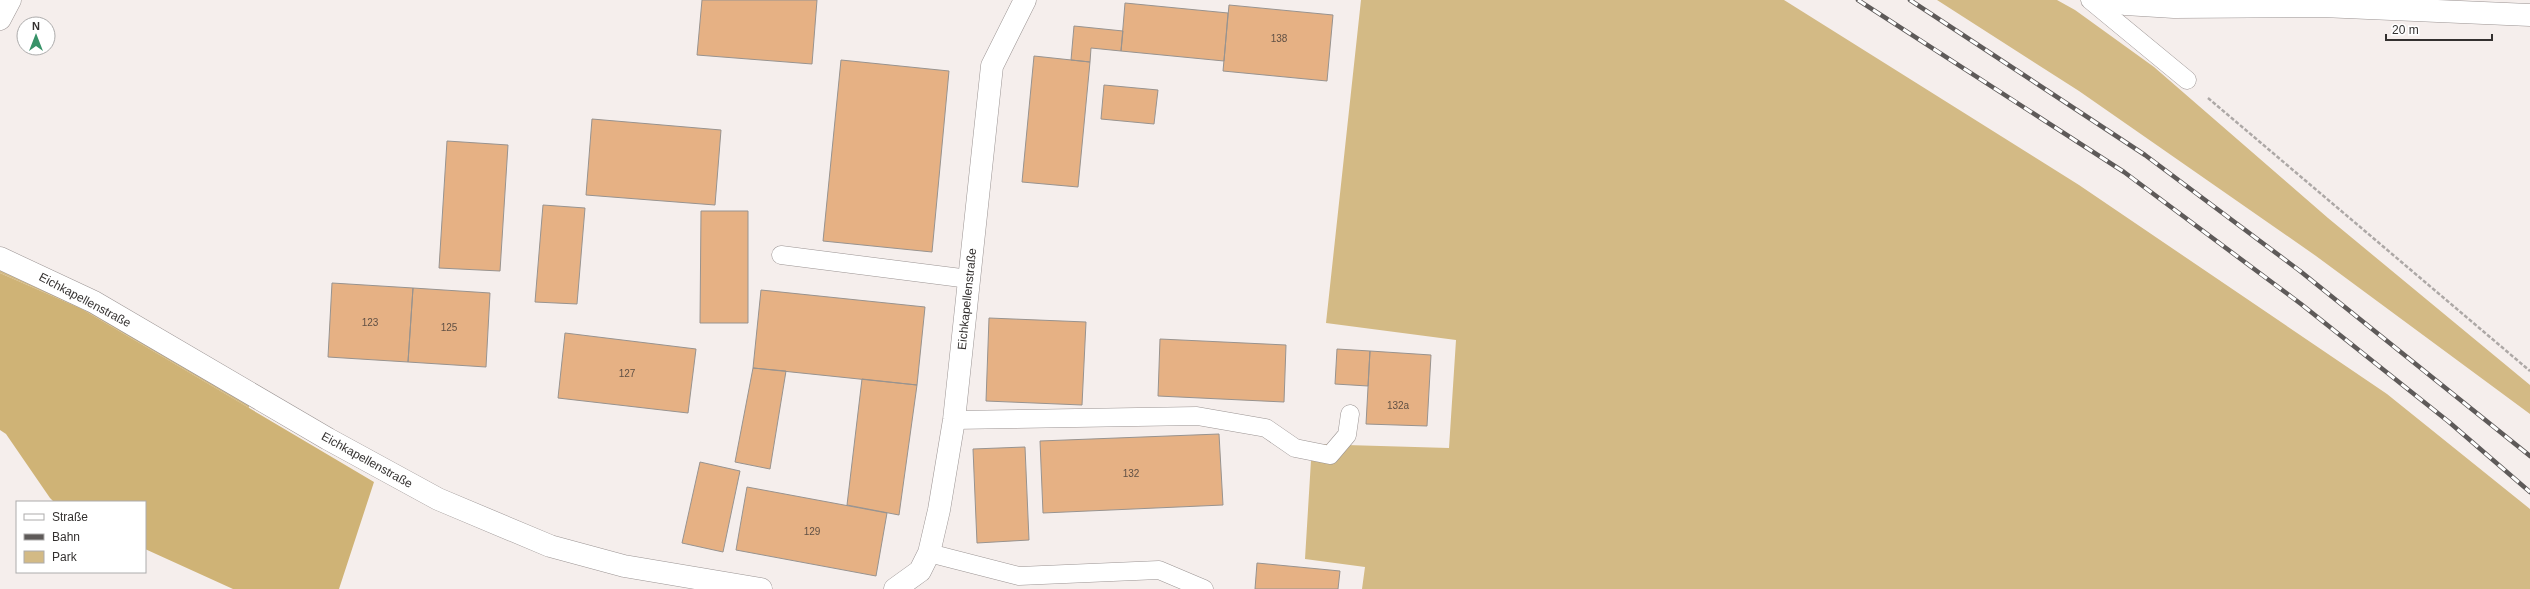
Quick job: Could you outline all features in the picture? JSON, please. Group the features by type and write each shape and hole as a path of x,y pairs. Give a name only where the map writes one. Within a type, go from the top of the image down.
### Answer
{"street":[{"path":"0,19 10,0"},
{"name":"Eichkapellenstraße","path":"895,589 920,572 929,553 940,510 954,420 992,66 1025,0"},
{"path":"2105,0 2125,4 2174,7 2322,6 2530,15"},
{"name":"Eichkapellenstraße","path":"0,258 94,302 328,439 438,499 550,546 624,566 761,589"}],"lane":[{"path":"2090,0 2187,80"},
{"path":"781,255 969,279"},
{"path":"954,420 1197,416 1266,428 1295,448 1330,455 1347,435 1350,414"},
{"path":"929,553 1019,576 1159,570 1204,589"}],"path":[{"path":"2187,80 2530,371"}],"green space":[{"path":"1361,0 1784,0 2079,185 2387,394 2530,509 2530,589 1362,589 1365,567 1305,559 1312,444 1449,448 1456,340 1326,323"},
{"path":"1937,0 2057,0 2075,10 2154,67 2328,218 2530,385 2530,414 2316,256 2079,91"},
{"path":"0,263 83,301 249,402 249,408 82,309 0,273"}],"shaded area":[{"path":"0,273 82,309 374,482 339,589 233,589 146,549 146,501 53,501 6,434 0,430"}],"building":[{"path":"702,0 817,0 812,64 697,55"},
{"path":"1125,3 1228,13 1224,61 1121,51"},
{"path":"1229,5 1333,15 1327,81 1223,71"},
{"path":"1074,26 1123,31 1121,51 1091,48 1090,62 1071,60"},
{"path":"1034,56 1090,62 1078,187 1022,182"},
{"path":"841,60 949,71 932,252 823,241"},
{"path":"1104,85 1158,90 1154,124 1101,119"},
{"path":"592,119 721,130 715,205 586,195"},
{"path":"447,141 508,145 500,271 439,268"},
{"path":"543,205 585,208 577,304 535,302"},
{"path":"701,211 748,211 748,323 700,323"},
{"path":"332,283 413,288 408,362 328,357"},
{"path":"413,288 490,293 486,367 408,362"},
{"path":"761,290 925,307 917,385 753,368"},
{"path":"989,318 1086,322 1082,405 986,401"},
{"path":"565,333 696,349 688,413 558,398"},
{"path":"1160,339 1286,345 1284,402 1158,396"},
{"path":"1337,349 1370,351 1368,386 1335,384"},
{"path":"1370,351 1431,355 1427,426 1366,424"},
{"path":"753,368 786,371 770,469 735,462"},
{"path":"862,379 917,385 899,515 847,505"},
{"path":"1219,434 1223,505 1043,513 1040,441"},
{"path":"1025,447 1029,540 977,543 973,449"},
{"path":"700,462 740,471 723,552 682,543"},
{"path":"747,487 887,513 876,576 736,550"},
{"path":"1257,563 1340,571 1338,589 1255,589"}],"railway":[{"path":"1858,0 2124,172 2301,304 2449,422 2530,492"},
{"path":"1910,0 2145,155 2300,271 2530,456"}]}
